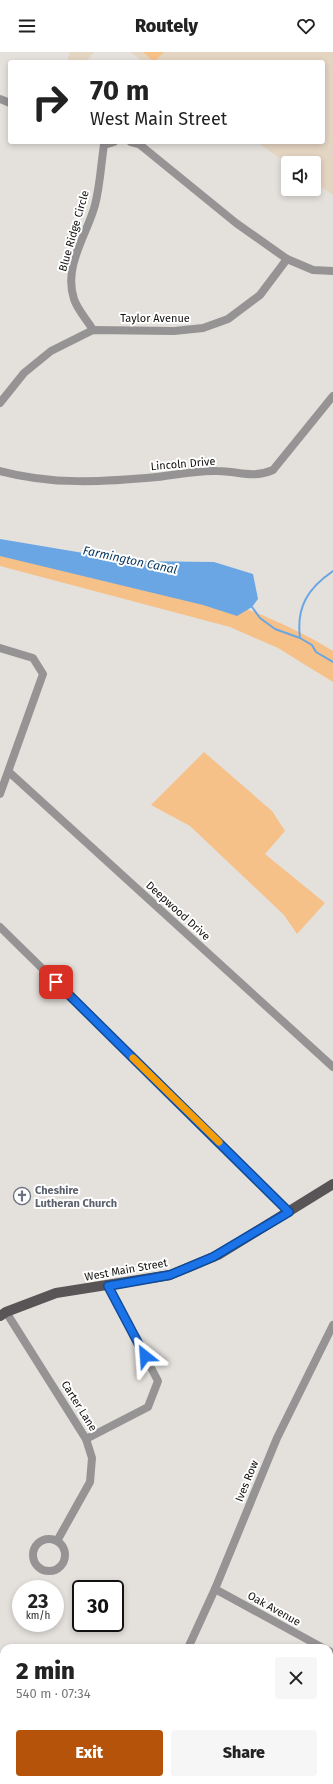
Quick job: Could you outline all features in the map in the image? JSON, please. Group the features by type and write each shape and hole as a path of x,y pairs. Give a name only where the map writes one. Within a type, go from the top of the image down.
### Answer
{"main road":[{"name":"West Main Street","path":"3,1314 56,1294 170,1275 213,1257 333,1184"}],"street":[{"name":"Blue Ridge Circle","path":"94,330 74,299 71,278 74,260 87,230 95,204 102,144"},
{"path":"139,144 236,223 287,259 313,270 333,271"},
{"name":"Taylor Avenue","path":"0,403 24,373 51,351 94,330 174,331 203,328 228,319 260,295 287,259"},
{"name":"Lincoln Drive","path":"0,471 20,476 68,482 110,482 217,471 261,475 273,470 333,396"},
{"path":"0,648 33,658 43,674 0,794"},
{"name":"Deepwood Drive","path":"9,772 333,1067"},
{"path":"0,927 289,1212"},
{"path":"86,1439 148,1407 158,1381 108,1286"},
{"name":"Carter Lane","path":"3,1314 86,1439 92,1458 90,1482 57,1541"},
{"name":"Ives Row","path":"190,1644 215,1589 277,1438 333,1329"},
{"path":"46,1539 57,1541 61,1544 66,1554 63,1564 55,1570 50,1571 40,1568 33,1560 34,1549 37,1544 46,1539"},
{"name":"Oak Avenue","path":"215,1589 316,1644"}],"shaded area":[{"path":"70,52 94,52 88,60 68,60"},
{"path":"130,52 333,52 333,195 321,187 321,156 281,156 281,159 260,144 325,144 325,60 141,60"},
{"path":"143,52 164,52 156,60 152,60"},
{"path":"0,543 235,605 285,625 333,651 333,682 278,648 230,627 0,566"},
{"path":"204,752 272,811 285,831 265,854 325,903 297,934 284,915 190,826 151,805"}],"water":[{"path":"0,539 131,561 214,562 253,574 258,599 252,607 237,616 203,605 0,556"}],"waterway":[{"path":"300,638 300,617 306,599 317,584 333,571"},
{"path":"252,607 260,618 275,629 300,638 312,645 316,652 333,662"}],"slow traffic":[{"path":"133,1058 219,1142"}],"place":[{"name":"Cheshire Lutheran Church","path":"22,1196"}],"route":[{"path":"56,982 289,1212 218,1255 170,1275 108,1286 145,1356"}],"water label":[{"name":"Farmington Canal","path":"130,560"}]}
